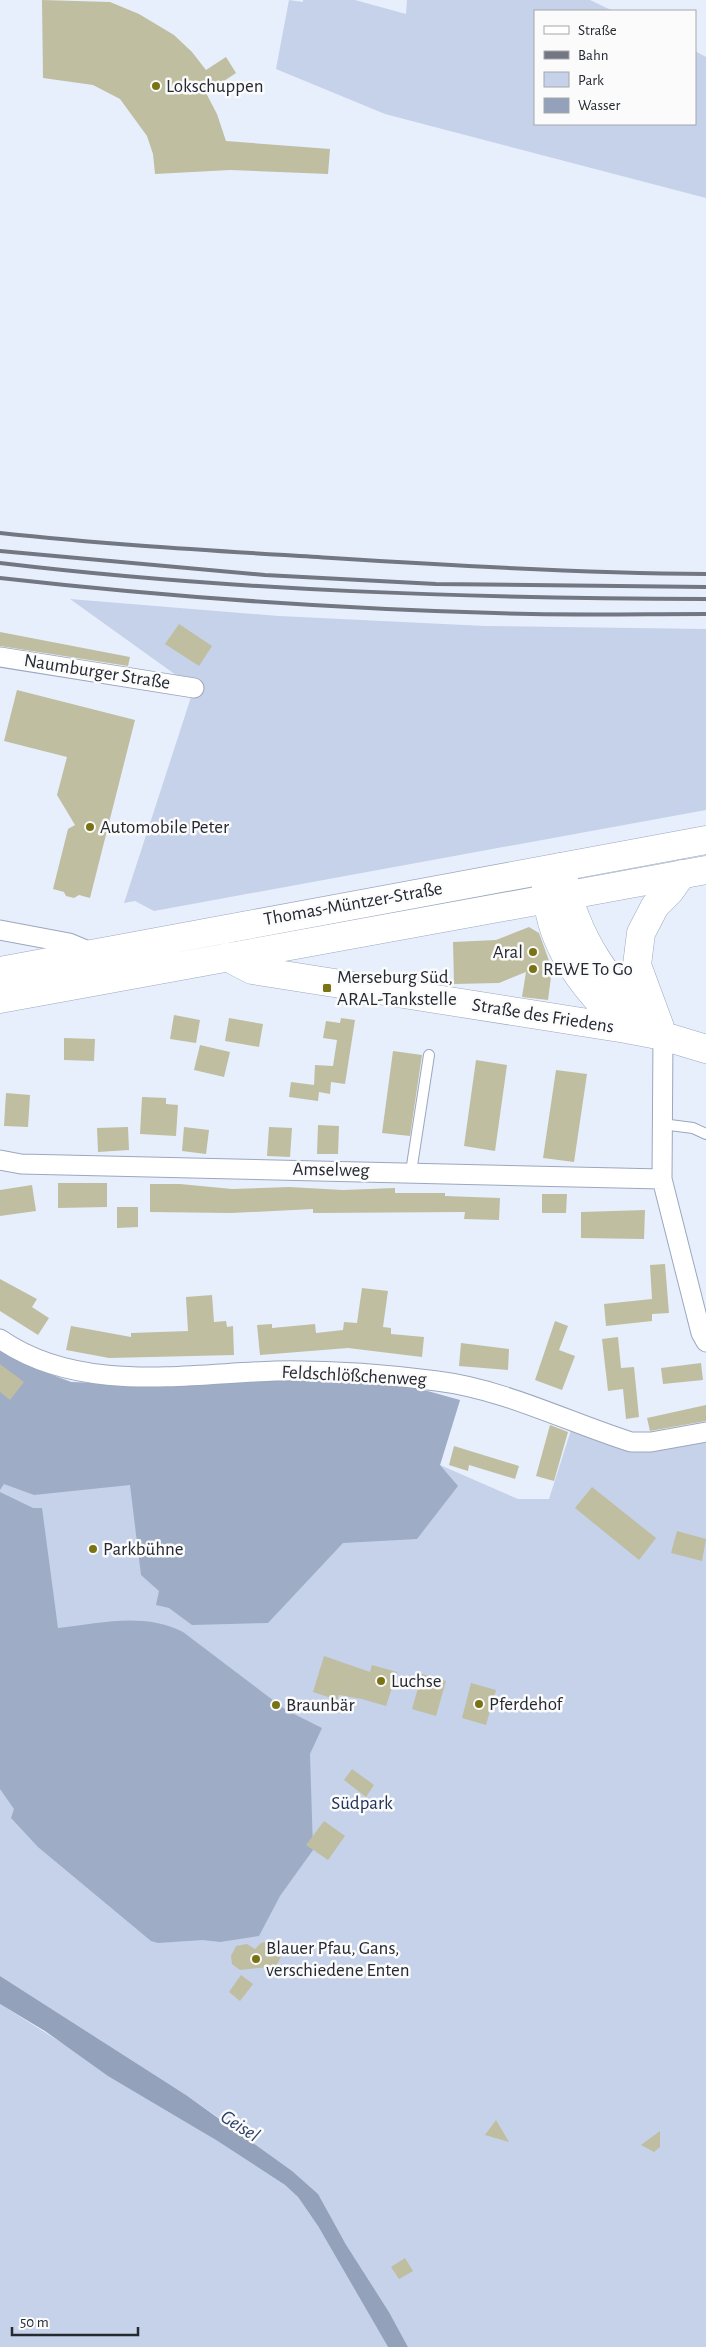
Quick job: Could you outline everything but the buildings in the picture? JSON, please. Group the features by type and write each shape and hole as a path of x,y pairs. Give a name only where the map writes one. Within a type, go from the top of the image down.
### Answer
{"main road":[{"name":"Thomas-Müntzer-Straße","path":"0,971 706,840"},
{"name":"Straße des Friedens","path":"552,868 557,897 554,928 576,970 592,994 626,1029"},
{"name":"Thomas-Müntzer-Straße","path":"226,957 694,872"},
{"path":"663,1036 637,965 641,932 655,906 694,872"},
{"name":"Straße des Friedens","path":"557,897 578,926 593,957 623,997 663,1036"},
{"name":"Straße des Friedens","path":"226,957 252,970 626,1029 663,1036 706,1049"},
{"path":"0,999 226,957"}],"street":[{"name":"Naumburger Straße","path":"0,657 194,688"},
{"path":"7,931 69,943 97,954"},
{"path":"663,1036 662,1179 701,1333 706,1342"},
{"name":"Amselweg","path":"0,1161 21,1164 662,1179"},
{"name":"Feldschlößchenweg","path":"0,1339 25,1355 66,1369 123,1376 276,1371 353,1372 440,1381 495,1394 631,1442 651,1442 706,1432"}],"lane":[{"path":"410,1172 429,1055"},
{"path":"662,1124 693,1128 706,1134"}],"green space":[{"path":"289,0 303,2 303,0 355,0 406,14 407,0 590,0 611,10 534,10 534,125 696,125 696,52 706,57 706,198 385,114 276,69"},
{"path":"70,599 279,616 485,626 706,629 706,810 154,911 135,901 124,903 194,688"},
{"name":"Südpark","path":"0,1347 26,1365 71,1382 460,1400 440,1465 518,1499 549,1499 571,1430 706,1441 706,2347 408,2347 389,2312 345,2243 249,2139 186,2095 0,1976"},
{"path":"0,2004 285,2185 298,2197 318,2226 388,2347 0,2347"}],"shaded area":[{"path":"0,1347 26,1365 71,1382 114,1384 325,1380 406,1385 460,1400 440,1465 458,1486 417,1539 343,1543 268,1623 192,1625 169,1608 156,1605 159,1591 141,1575 130,1485 34,1495 4,1484 0,1490"},
{"path":"0,1492 33,1508 42,1508 58,1628 122,1621 153,1622 168,1626 183,1632 286,1710 322,1728 310,1754 313,1850 280,1896 259,1936 220,1942 203,1940 158,1943 151,1941 38,1847 11,1818 14,1809 0,1789"}],"water":[{"path":"0,1976 186,2095 292,2171 318,2194 345,2243 389,2312 408,2347 388,2347 318,2226 298,2197 285,2185 216,2140 108,2076 45,2031 0,2004"}],"railway":[{"path":"0,533 83,541 426,564 566,571 706,574"},
{"path":"0,551 265,575 436,584 706,587"},
{"path":"0,563 88,573 352,591 529,597 706,599"},
{"path":"0,578 132,592 399,610 532,614 706,614"}],"place":[{"name":"Lokschuppen","path":"156,86"},
{"name":"Automobile Peter","path":"90,827"},
{"name":"Aral","path":"533,952"},
{"name":"REWE To Go","path":"533,969"},
{"name":"Merseburg Süd, ARAL-Tankstelle","path":"327,988"},
{"name":"Parkbühne","path":"93,1549"},
{"name":"Luchse","path":"381,1681"},
{"name":"Pferdehof","path":"479,1704"},
{"name":"Braunbär","path":"276,1705"},
{"name":"Blauer Pfau, Gans, verschiedene Enten","path":"256,1959"}],"water label":[{"name":"Geisel","path":"240,2126"}]}
